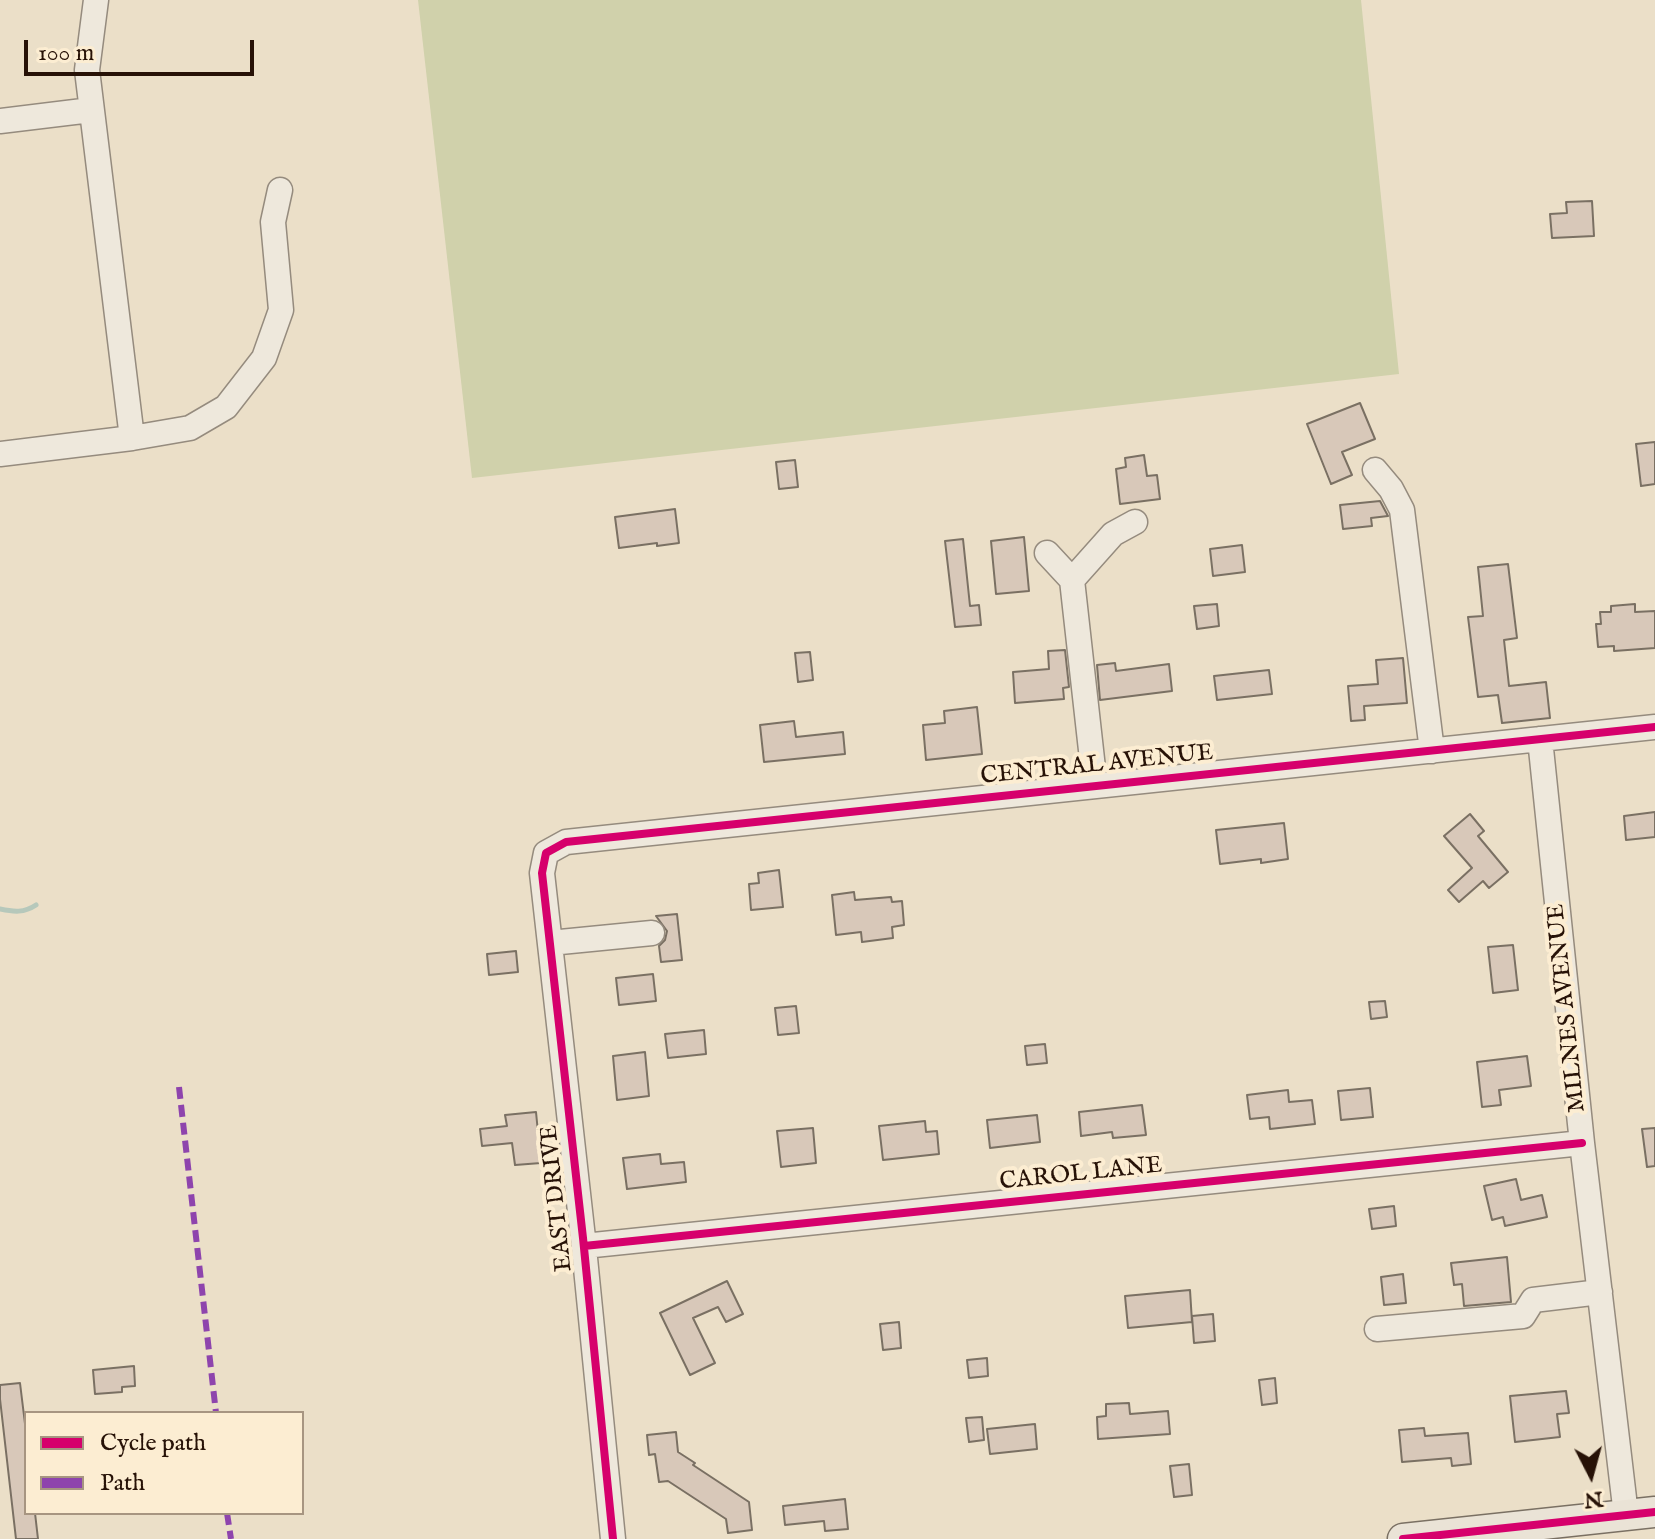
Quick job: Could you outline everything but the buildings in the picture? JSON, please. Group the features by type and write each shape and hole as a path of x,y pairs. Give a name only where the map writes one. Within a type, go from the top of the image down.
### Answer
{"main road":[{"path":"1403,1539 1640,1514"}],"street":[{"path":"96,0 87,70 132,438"},
{"path":"0,121 91,110"},
{"path":"0,454 190,428 226,407 264,358 281,310 273,222 280,190"},
{"path":"1375,470 1391,489 1402,510 1432,751"},
{"path":"1072,580 1113,534 1135,522"},
{"path":"1047,553 1072,580 1095,786"},
{"name":"CENTRAL AVENUE","path":"546,853 566,842 1655,727"},
{"name":"MILNES AVENUE","path":"1540,739 1600,1292 1640,1514"},
{"name":"EAST DRIVE","path":"546,853 542,873 613,1539"},
{"path":"550,943 652,933"},
{"name":"CAROL LANE","path":"584,1246 1582,1143"},
{"path":"1377,1329 1523,1316 1533,1300 1600,1292"}],"green space":[{"path":"418,0 1361,0 1399,374 472,478"}],"waterway":[{"path":"0,909 19,911 36,905"}],"marked path":[{"path":"179,1087 216,1411"},
{"path":"227,1515 231,1539"}],"cycle path":[{"path":"613,1539 542,873 546,853 566,842 1655,727"},
{"path":"584,1246 1582,1143"},
{"path":"1403,1539 1655,1512"}]}
